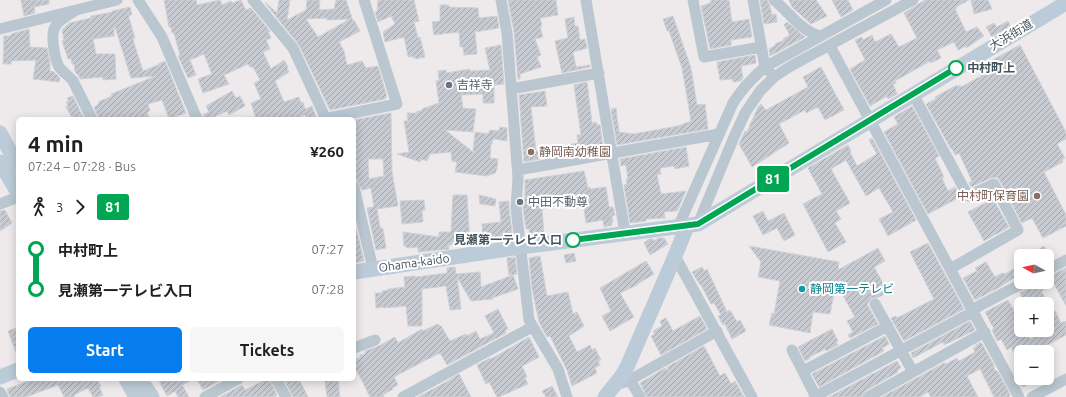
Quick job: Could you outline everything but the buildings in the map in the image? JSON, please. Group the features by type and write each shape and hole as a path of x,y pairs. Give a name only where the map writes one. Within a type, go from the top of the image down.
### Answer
{"street":[{"path":"0,28 117,0"},
{"path":"138,0 162,36 196,117"},
{"path":"253,0 293,48 324,117"},
{"path":"334,117 396,104 364,0"},
{"path":"501,0 507,33 512,89 518,170 518,194 516,208 529,320 558,369 567,397"},
{"path":"586,0 625,233"},
{"path":"693,0 704,57 762,47"},
{"path":"753,0 765,67 774,77"},
{"path":"774,0 783,6 806,30 812,34 820,36"},
{"path":"605,397 616,385 630,360 688,225 719,134 733,103 741,90 765,67 886,0"},
{"path":"688,225 745,113 760,91 774,77 791,66 913,0"},
{"name":"大浜街道","path":"688,225 870,121 1066,3"},
{"path":"75,11 61,20 55,27 53,35 56,61 60,69 73,81 91,117"},
{"path":"830,46 1020,397"},
{"path":"512,89 599,73"},
{"path":"913,94 968,196 994,184 1018,230 950,269"},
{"path":"0,133 16,162"},
{"path":"518,170 719,134"},
{"path":"0,162 16,190"},
{"path":"356,196 373,269"},
{"path":"0,204 16,198"},
{"name":"Ohama-kaido","path":"356,272 521,247 688,225"},
{"path":"675,256 752,397"},
{"path":"1054,266 1066,260"},
{"path":"792,350 815,397 969,314 973,310 1014,287"},
{"path":"875,304 913,372"},
{"path":"803,371 888,326"},
{"path":"403,397 532,327"},
{"path":"616,385 630,380 717,331"},
{"path":"868,397 985,332"},
{"path":"356,347 375,340"},
{"path":"0,377 16,371"},
{"path":"1032,397 1066,379"},
{"path":"630,380 640,397"},
{"path":"127,381 136,397"},
{"path":"141,381 152,397"},
{"path":"204,397 234,381"},
{"path":"277,381 286,397"},
{"path":"0,392 3,397"}],"bus line":[{"name":"81","path":"573,240 698,224 956,68"}],"place":[{"name":"中村町上","path":"956,68"},
{"name":"吉祥寺","path":"449,85"},
{"name":"静岡南幼稚園","path":"531,152"},
{"name":"中村町保育園","path":"1037,196"},
{"name":"中田不動尊","path":"520,202"},
{"name":"見瀬第一テレビ入口","path":"573,240"},
{"name":"静岡第一テレビ","path":"802,289"}]}
